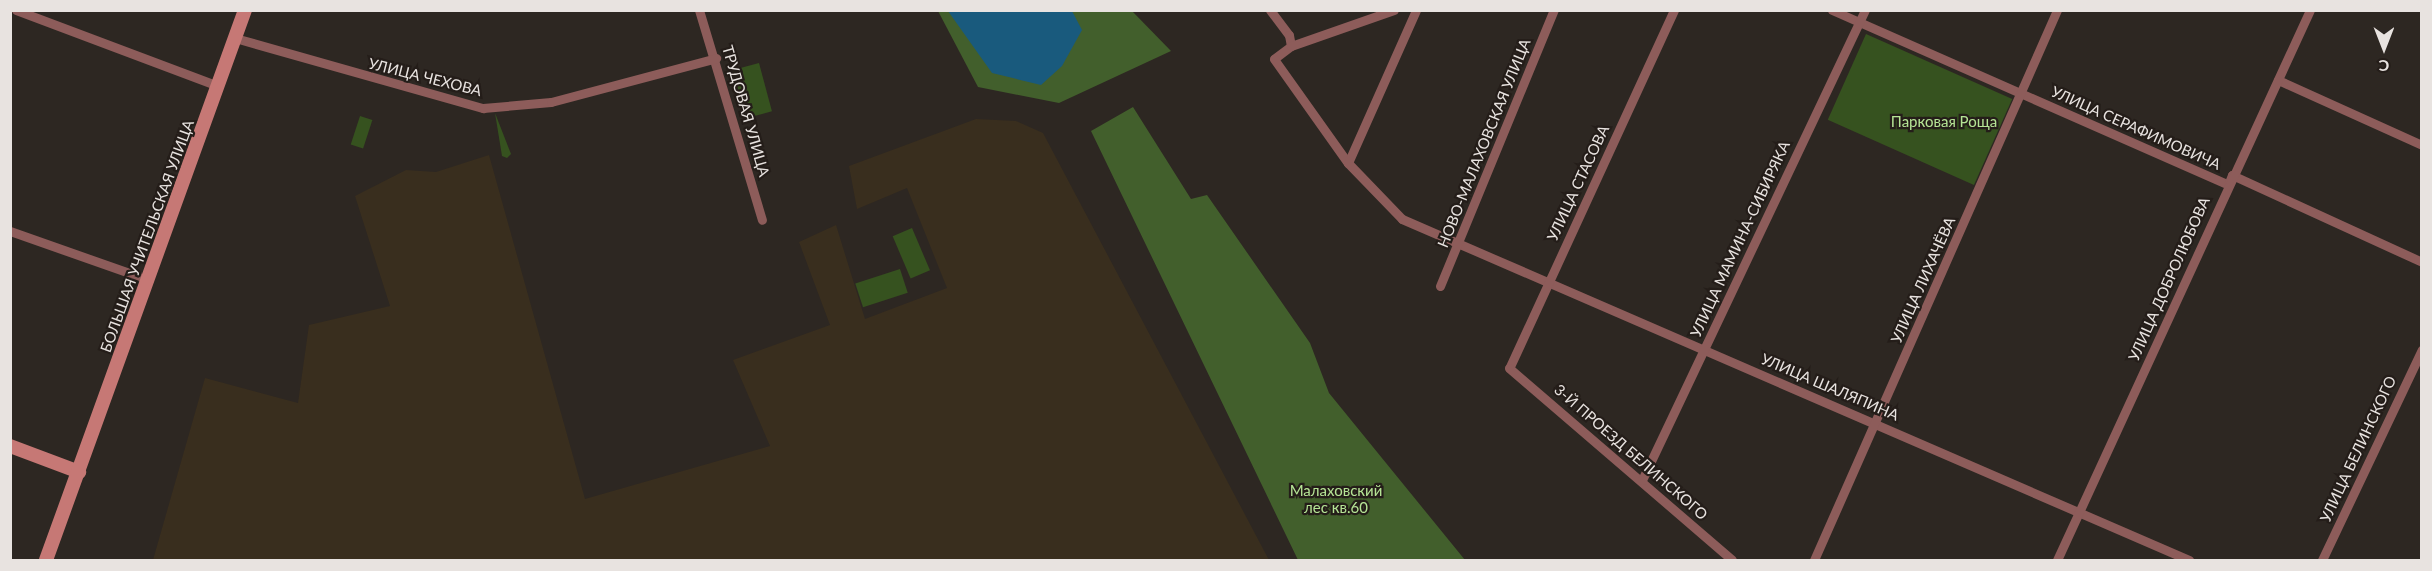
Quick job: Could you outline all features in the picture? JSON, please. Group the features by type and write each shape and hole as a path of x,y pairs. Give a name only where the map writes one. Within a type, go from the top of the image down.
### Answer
{"main road":[{"name":"БОЛЬШАЯ УЧИТЕЛЬСКАЯ УЛИЦА","path":"46,561 245,10"},
{"path":"10,446 79,472"}],"street":[{"path":"16,10 218,86"},
{"name":"ТРУДОВАЯ УЛИЦА","path":"699,10 716,58 762,220"},
{"path":"1270,10 1289,35 1291,46 1394,10"},
{"path":"1348,163 1416,10"},
{"name":"НОВО-МАЛАХОВСКАЯ УЛИЦА","path":"1440,286 1460,244 1554,10"},
{"name":"УЛИЦА СТАСОВА","path":"1509,368 1674,10"},
{"name":"УЛИЦА СЕРАФИМОВИЧА","path":"1832,10 2228,185"},
{"name":"УЛИЦА МАМИНА-СИБИРЯКА","path":"1642,480 1865,10"},
{"name":"УЛИЦА ЛИХАЧЁВА","path":"1814,561 2058,10"},
{"name":"УЛИЦА ДОБРОЛЮБОВА","path":"2057,561 2310,10"},
{"name":"УЛИЦА ЧЕХОВА","path":"235,38 483,108 551,102 716,58"},
{"name":"УЛИЦА ШАЛЯПИНА","path":"1291,46 1274,59 1348,163 1402,219 1550,279 1704,351 1877,422 2188,561"},
{"path":"2278,80 2421,145"},
{"name":"УЛИЦА СЕРАФИМОВИЧА","path":"2232,176 2421,262"},
{"path":"10,231 149,280"},
{"name":"УЛИЦА БЕЛИНСКОГО","path":"2322,561 2421,349"},
{"name":"3-Й ПРОЕЗД БЕЛИНСКОГО","path":"1509,368 1642,480 1732,561"}],"shaded area":[{"path":"976,119 1016,121 1043,133 1269,560 153,560 205,378 298,403 309,325 390,306 355,196 406,170 436,172 489,155 585,499 770,446 733,360 830,325 799,242 836,225 865,319 947,288 907,188 857,209 849,166"}],"green space":[{"path":"938,11 1132,11 1171,51 1059,103 978,87"},
{"name":"Парковая Роща","path":"1866,34 2012,99 1974,185 1828,120"},
{"path":"759,63 772,111 746,118 733,70"},
{"name":"Малаховский лес кв.60","path":"1133,107 1191,199 1207,195 1310,343 1329,393 1465,560 1298,560 1091,131"},
{"path":"495,113 511,154 507,158 502,156"},
{"path":"360,116 372,120 363,149 351,145"},
{"path":"912,228 930,270 911,279 893,236"},
{"path":"900,269 908,293 863,307 855,284"}],"water":[{"path":"948,11 1072,11 1082,30 1062,66 1041,85 992,73"}]}
